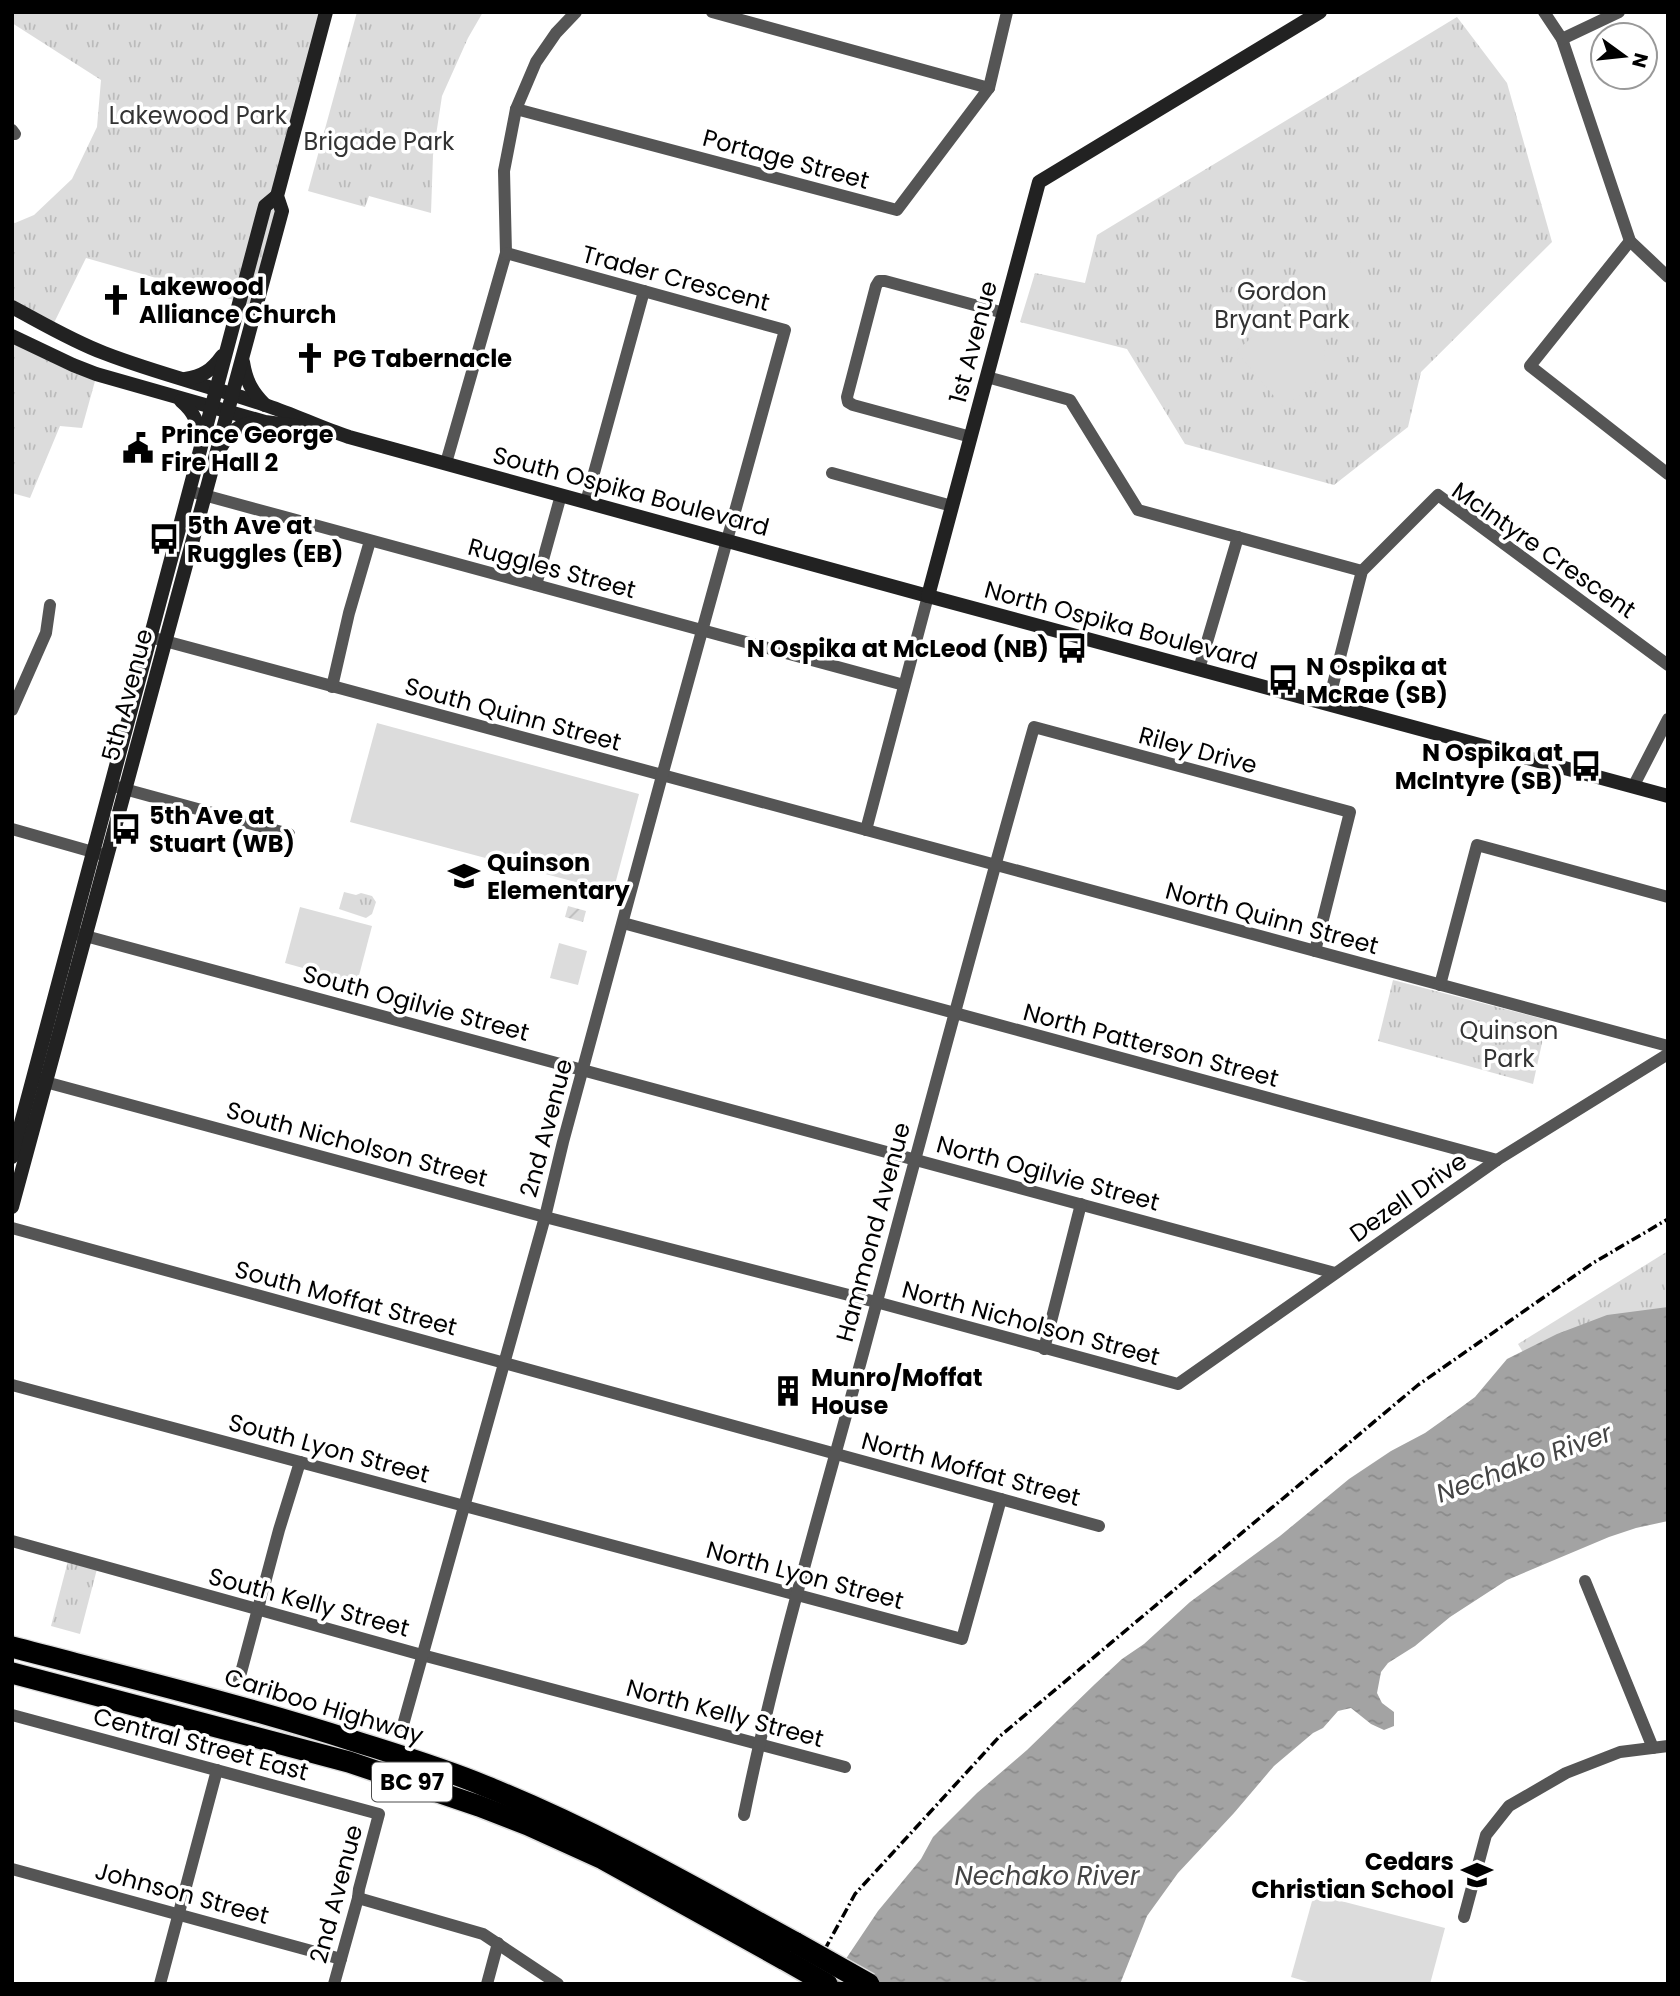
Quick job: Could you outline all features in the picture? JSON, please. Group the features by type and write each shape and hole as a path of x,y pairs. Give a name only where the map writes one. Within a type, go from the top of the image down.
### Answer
{"highway":[{"path":"12,1637 117,1674"},
{"name":"Cariboo Highway","path":"12,1647 277,1716 428,1764 484,1785 560,1818 651,1863 791,1952"},
{"name":"Cariboo Highway","path":"12,1673 349,1762 479,1806 603,1859 791,1952"},
{"name":"BC 97","path":"791,1952 827,1984"},
{"name":"BC 97","path":"791,1952 869,1984"}],"main road":[{"name":"5th Avenue","path":"12,1207 39,1080 78,934 118,788 165,641 282,211 277,196 326,12"},
{"name":"1st Avenue","path":"928,596 1039,182 1320,12"},
{"name":"5th Avenue","path":"118,788 150,637 265,206 277,196"},
{"name":"South Ospika Boulevard","path":"12,307 101,352 266,405 323,429 928,596"},
{"name":"South Ospika Boulevard","path":"12,336 96,374 261,421 323,429"},
{"path":"181,379 197,377 211,370 228,345"},
{"path":"242,357 245,378 266,405"},
{"path":"177,398 196,419 199,426 200,451"},
{"path":"216,454 225,439 237,428 261,421"},
{"name":"North Ospika Boulevard","path":"928,596 1668,796"},
{"name":"5th Avenue","path":"12,1157 39,1080"}],"street":[{"path":"446,463 506,253 504,171 516,109 536,62 556,33 576,12"},
{"path":"712,12 989,88 1007,12"},
{"path":"1544,12 1562,39 1630,241 1668,278"},
{"path":"1562,39 1619,12"},
{"name":"Portage Street","path":"516,109 897,210 989,88"},
{"path":"1630,241 1530,366 1668,474"},
{"name":"Trader Crescent","path":"506,253 785,330 726,540"},
{"path":"971,437 853,405 848,401 876,286 879,281 885,281 1004,313"},
{"path":"586,502 644,291"},
{"path":"987,377 1070,400 1138,510 1362,571 1328,704"},
{"path":"832,473 952,506"},
{"name":"Ruggles Street","path":"190,491 904,685"},
{"path":"536,585 561,495"},
{"name":"McIntyre Crescent","path":"1362,571 1438,495 1668,664"},
{"path":"1199,670 1238,537"},
{"name":"2nd Avenue","path":"403,1725 545,1217 726,540"},
{"path":"332,687 349,613 370,541"},
{"name":"1st Avenue","path":"866,830 928,596"},
{"path":"12,710 46,633 50,605"},
{"name":"South Quinn Street","path":"150,637 866,830"},
{"path":"1633,787 1668,719"},
{"name":"Riley Drive","path":"995,864 1034,727 1350,812 1315,951"},
{"path":"118,788 289,834"},
{"path":"12,829 100,854"},
{"name":"North Quinn Street","path":"866,830 1668,1046"},
{"path":"1440,985 1477,845 1668,897"},
{"name":"Hammond Avenue","path":"744,1815 758,1744 995,864"},
{"name":"North Patterson Street","path":"624,923 1497,1160"},
{"name":"South Ogilvie Street","path":"78,934 750,1114"},
{"name":"Dezell Drive","path":"1178,1384 1497,1160 1668,1054"},
{"name":"South Nicholson Street","path":"39,1080 710,1259"},
{"name":"North Ogilvie Street","path":"750,1114 1335,1273"},
{"path":"1044,1349 1081,1204"},
{"name":"South Moffat Street","path":"12,1228 670,1408"},
{"name":"North Nicholson Street","path":"710,1259 1178,1384"},
{"name":"South Lyon Street","path":"12,1385 636,1552"},
{"name":"North Moffat Street","path":"670,1408 1099,1526"},
{"path":"239,1680 300,1462"},
{"name":"North Lyon Street","path":"636,1552 962,1639 1001,1499"},
{"name":"South Kelly Street","path":"12,1541 422,1655 595,1700"},
{"path":"1585,1581 1653,1748"},
{"name":"North Kelly Street","path":"595,1700 845,1767"},
{"name":"Central Street East","path":"12,1715 379,1814"},
{"path":"1464,1917 1486,1835 1509,1806 1566,1773 1620,1752 1668,1746"},
{"path":"160,1984 217,1770"},
{"name":"2nd Avenue","path":"334,1984 379,1814"},
{"name":"Johnson Street","path":"12,1869 341,1959"},
{"path":"358,1898 483,1934 558,1984"},
{"path":"487,1984 498,1943"}],"green space":[{"name":"Lakewood Park","path":"12,12 330,12 251,305 86,258 49,333 12,310 12,222 34,215 72,179 97,127 101,80 12,23"},
{"name":"Brigade Park","path":"357,12 483,12 442,96 433,155 431,213 369,196 365,207 308,191"},
{"name":"Gordon Bryant Park","path":"1457,17 1507,83 1552,242 1421,372 1408,427 1334,485 1185,444 1127,349 1020,322 1035,273 1085,283 1097,235"},
{"path":"1335,245 1373,288 1342,315 1305,272"},
{"path":"1296,300 1314,323 1324,342 1325,361 1319,379 1284,408 1236,351"},
{"path":"12,340 95,381 82,428 60,426 30,498 12,493"},
{"path":"377,723 639,794 613,892 350,822"},
{"path":"344,892 372,896 376,902 372,914 366,918 339,909"},
{"path":"568,906 586,911 583,922 565,917"},
{"path":"300,907 372,926 357,983 285,963"},
{"path":"559,943 587,951 578,985 550,978"},
{"name":"Quinson Park","path":"1393,980 1547,1020 1533,1084 1378,1041"},
{"path":"1668,1251 1668,1335 1532,1367 1518,1344"},
{"path":"68,1561 97,1569 80,1634 51,1626"},
{"path":"1314,1894 1445,1928 1430,1984 1315,1984 1291,1977"}],"water":[{"name":"Nechako River","path":"1668,1307 1668,1521 1609,1537 1507,1580 1450,1617 1415,1646 1388,1663 1381,1672 1377,1693 1382,1703 1394,1712 1394,1726 1384,1730 1371,1724 1351,1708 1338,1711 1323,1728 1313,1733 1274,1766 1178,1873 1147,1916 1120,1984 829,1984 878,1911 921,1859 933,1837 1122,1659 1144,1644 1190,1602 1280,1536 1349,1479 1391,1451 1425,1433 1475,1397 1507,1359 1557,1334 1607,1315"}],"railway":[{"path":"806,1984 855,1894 999,1737 1418,1385 1593,1263 1668,1219"}],"place":[{"name":"Lakewood Alliance Church","path":"116,300"},
{"name":"PG Tabernacle","path":"310,358"},
{"name":"Prince George Fire Hall 2","path":"138,448"},
{"name":"5th Ave at Ruggles (EB)","path":"164,539"},
{"name":"N Ospika at McLeod (NB)","path":"1072,648"},
{"name":"N Ospika at McRae (SB)","path":"1283,680"},
{"name":"N Ospika at McIntyre (SB)","path":"1586,766"},
{"name":"5th Ave at Stuart (WB)","path":"126,829"},
{"name":"Quinson Elementary","path":"464,876"},
{"name":"Munro/Moffat House","path":"788,1391"},
{"name":"Cedars Christian School","path":"1477,1875"}]}
